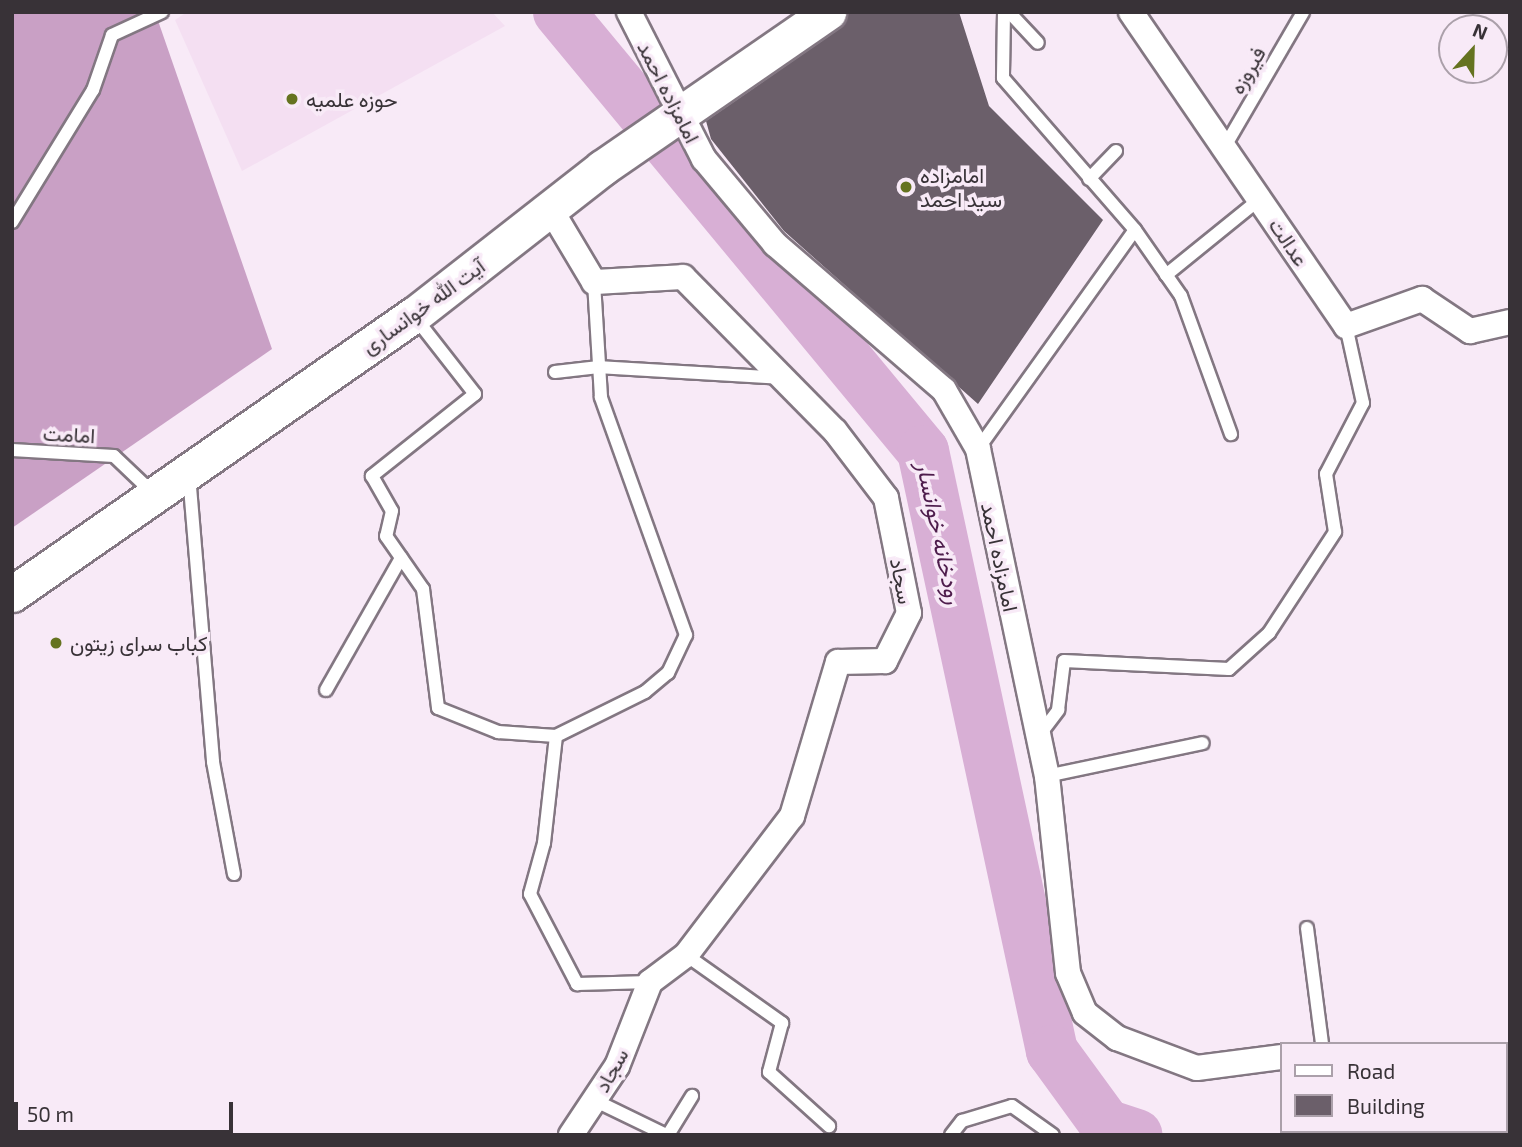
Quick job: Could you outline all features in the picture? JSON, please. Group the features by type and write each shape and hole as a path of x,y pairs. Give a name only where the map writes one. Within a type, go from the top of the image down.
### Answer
{"main road":[{"name":"آیت الله خوانساری","path":"12,594 152,492 414,315 627,152 828,12"}],"street":[{"name":"امامزاده احمد","path":"629,12 677,116 775,244 944,390 978,449 1047,776 1068,973 1085,1013 1117,1038 1197,1068 1280,1057"},
{"name":"عدالت","path":"1131,12 1346,326"},
{"path":"551,210 594,282"},
{"name":"سجاد","path":"571,1135 617,1066 650,982 686,955 792,816 838,662 885,660 909,613 886,498 835,431 683,277 594,282"},
{"path":"1346,326 1422,299 1470,331 1510,322"}],"lane":[{"path":"12,222 93,90 112,35 162,12"},
{"path":"1006,12 1038,43"},
{"path":"1006,12 1003,78 1135,229 1181,296 1231,434"},
{"name":"فیروزه","path":"1224,148 1303,12"},
{"path":"1089,179 1116,151"},
{"path":"1166,275 1260,199"},
{"path":"978,449 1135,229"},
{"path":"414,315 475,394 372,476 392,511 386,536 424,589 438,708 498,733 556,736 645,692 668,674 686,635 601,397 599,367 602,329 594,282"},
{"path":"1038,737 1058,710 1064,661 1228,670 1269,633 1335,532 1326,474 1363,403 1346,326"},
{"path":"555,372 599,367 783,379"},
{"name":"امامت","path":"12,450 114,456 152,492"},
{"path":"189,469 213,762 234,874"},
{"path":"326,690 401,558"},
{"path":"556,736 544,843 530,894 577,985 650,982"},
{"path":"1047,776 1203,743"},
{"path":"1307,928 1322,1042"},
{"path":"686,955 782,1023 769,1072 829,1126"},
{"path":"594,1100 667,1135 692,1096"},
{"path":"951,1135 962,1121 1012,1106 1053,1135"}],"shaded area":[{"path":"12,12 155,12 272,349 12,528"},
{"name":"حوزه علمیه","path":"187,12 492,12 505,26 242,171 175,20"}],"building":[{"name":"امامزاده سید احمد","path":"848,12 959,12 989,106 1103,220 978,404 784,231 711,139 706,121 839,29"}],"waterway":[{"name":"رودخانه خوانسار","path":"559,12 923,451 1052,1051 1106,1125 1136,1135"}],"place":[{"name":"حوزه علمیه","path":"292,99"},
{"name":"امامزاده سید احمد","path":"906,187"},
{"name":"کباب سرای زیتون","path":"56,643"}]}
